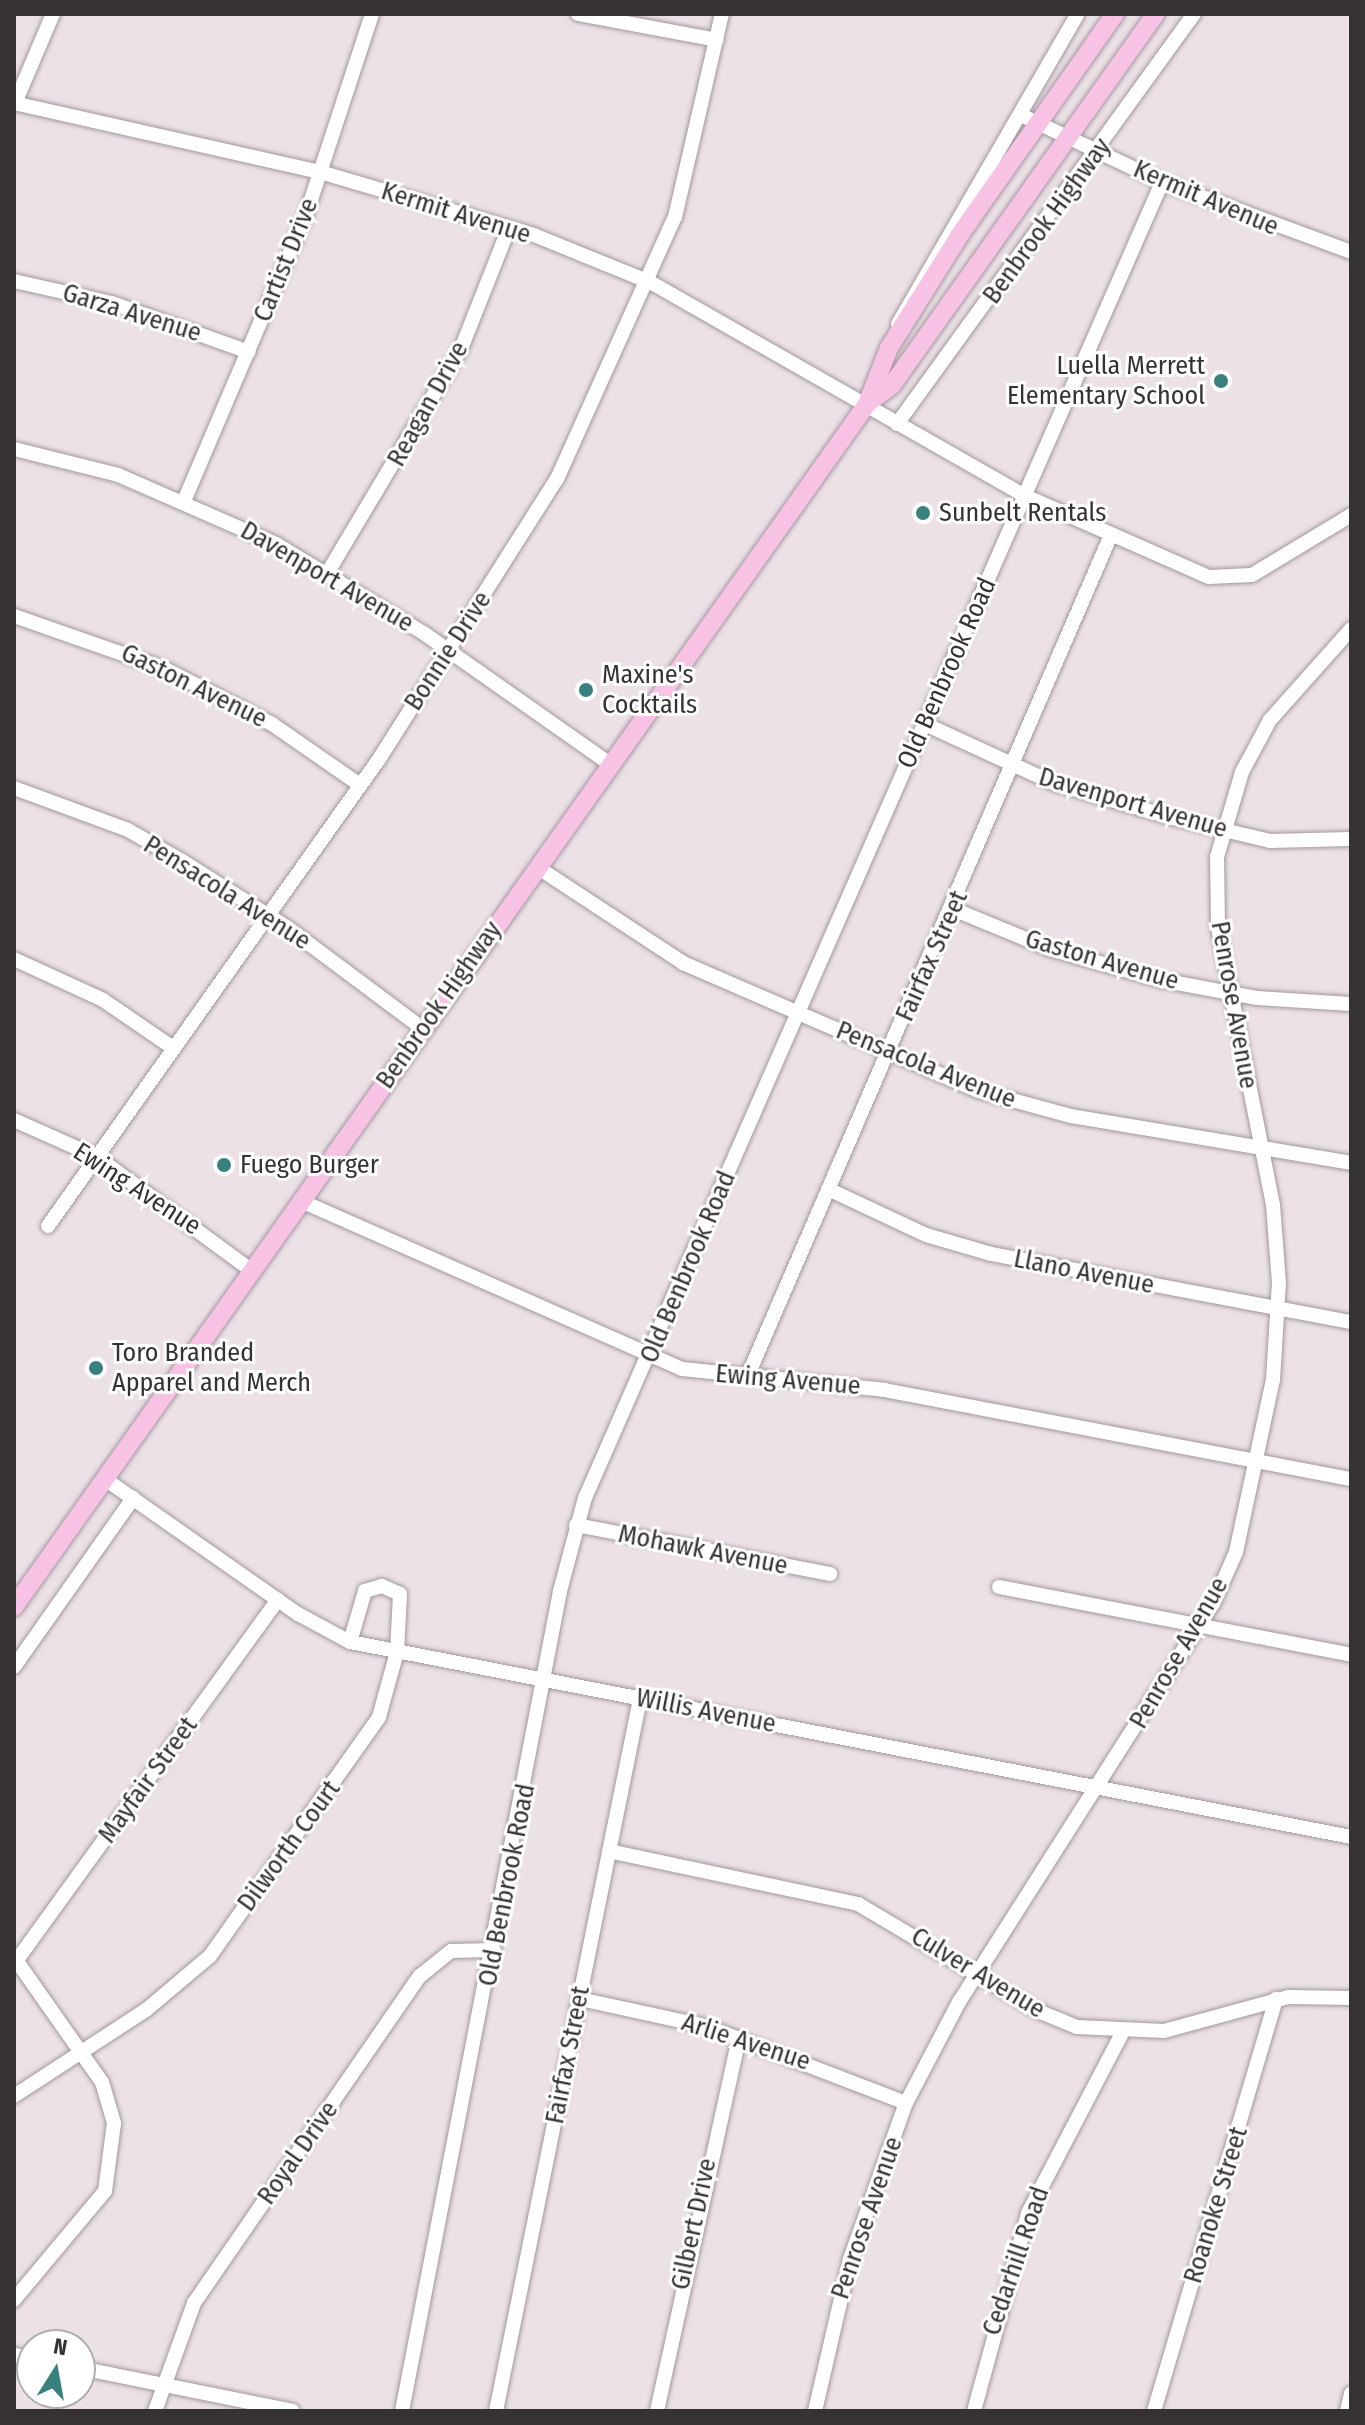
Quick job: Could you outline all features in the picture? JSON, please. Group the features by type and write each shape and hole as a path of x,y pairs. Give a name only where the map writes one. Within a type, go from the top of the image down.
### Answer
{"main road":[{"name":"Benbrook Highway","path":"14,1607 867,404 889,348 1115,14"},
{"name":"Benbrook Highway","path":"867,404 892,385 1156,14"}],"street":[{"path":"14,103 53,14"},
{"name":"Cartist Drive","path":"184,501 249,352 320,172 372,14"},
{"path":"578,14 717,40"},
{"name":"Bonnie Drive","path":"48,1226 265,914 360,785 557,479 650,282 688,177 722,14"},
{"name":"Benbrook Highway","path":"889,348 907,299 1021,115 1078,14"},
{"name":"Benbrook Highway","path":"897,424 1194,14"},
{"name":"Kermit Avenue","path":"14,103 320,172 509,228 650,282 867,404"},
{"name":"Kermit Avenue","path":"1021,115 1162,182 1351,252"},
{"name":"Old Benbrook Road","path":"402,2411 548,1682 576,1525 1162,182"},
{"name":"Reagan Drive","path":"328,572 461,349 509,228"},
{"name":"Garza Avenue","path":"14,281 112,303 249,352"},
{"path":"867,404 1025,496 1209,577 1236,580 1351,515"},
{"name":"Davenport Avenue","path":"14,449 184,501 328,572 448,650 610,764"},
{"name":"Fairfax Street","path":"748,1375 953,909 1111,535"},
{"name":"Gaston Avenue","path":"14,616 114,646 207,690 360,785"},
{"name":"Penrose Avenue","path":"815,2411 850,2259 906,2103 977,1974 1201,1625 1236,1552 1259,1459 1278,1309 1277,1233 1218,926 1223,831 1270,720 1351,629"},
{"name":"Davenport Avenue","path":"925,724 1014,767 1223,831 1299,844 1351,839"},
{"name":"Pensacola Avenue","path":"14,788 128,830 265,914 423,1029"},
{"name":"Pensacola Avenue","path":"537,867 683,963 888,1052 1013,1102 1262,1150 1351,1163"},
{"name":"Gaston Avenue","path":"953,909 1078,957 1231,993 1351,1004"},
{"path":"14,959 103,1000 173,1048"},
{"name":"Ewing Avenue","path":"14,1120 97,1157 252,1271"},
{"name":"Llano Avenue","path":"828,1189 926,1235 991,1254 1351,1322"},
{"name":"Ewing Avenue","path":"301,1201 682,1369 870,1388 1259,1459 1351,1479"},
{"name":"Willis Avenue","path":"105,1479 278,1600 350,1642 1100,1785 1351,1837"},
{"path":"14,1667 133,1498"},
{"name":"Mohawk Avenue","path":"576,1525 830,1574"},
{"path":"999,1587 1351,1655"},
{"name":"Dilworth Court","path":"14,2096 83,2054 210,1956 369,1736 397,1652 403,1600 391,1588 365,1591 350,1642"},
{"name":"Mayfair Street","path":"16,1959 278,1600"},
{"name":"Fairfax Street","path":"496,2411 640,1699"},
{"name":"Culver Avenue","path":"609,1851 828,1893 921,1937 1056,2020 1122,2033 1164,2031 1276,1999 1351,1998"},
{"name":"Royal Drive","path":"155,2411 161,2384 194,2303 420,1976 451,1951 494,1950"},
{"path":"14,2300 109,2178 114,2123 102,2082 16,1959"},
{"name":"Arlie Avenue","path":"580,1999 739,2038 906,2103"},
{"name":"Roanoke Street","path":"1154,2411 1276,1999"},
{"name":"Cedarhill Road","path":"974,2411 1028,2213 1122,2033"},
{"name":"Gilbert Drive","path":"657,2411 739,2038"},
{"path":"96,2371 293,2411"},
{"path":"1347,2411 1351,2393"}],"place":[{"name":"Luella Merrett Elementary School","path":"1221,381"},
{"name":"Sunbelt Rentals","path":"923,513"},
{"name":"Maxine's Cocktails","path":"586,690"},
{"name":"Fuego Burger","path":"224,1165"},
{"name":"Toro Branded Apparel and Merch","path":"96,1368"}]}
